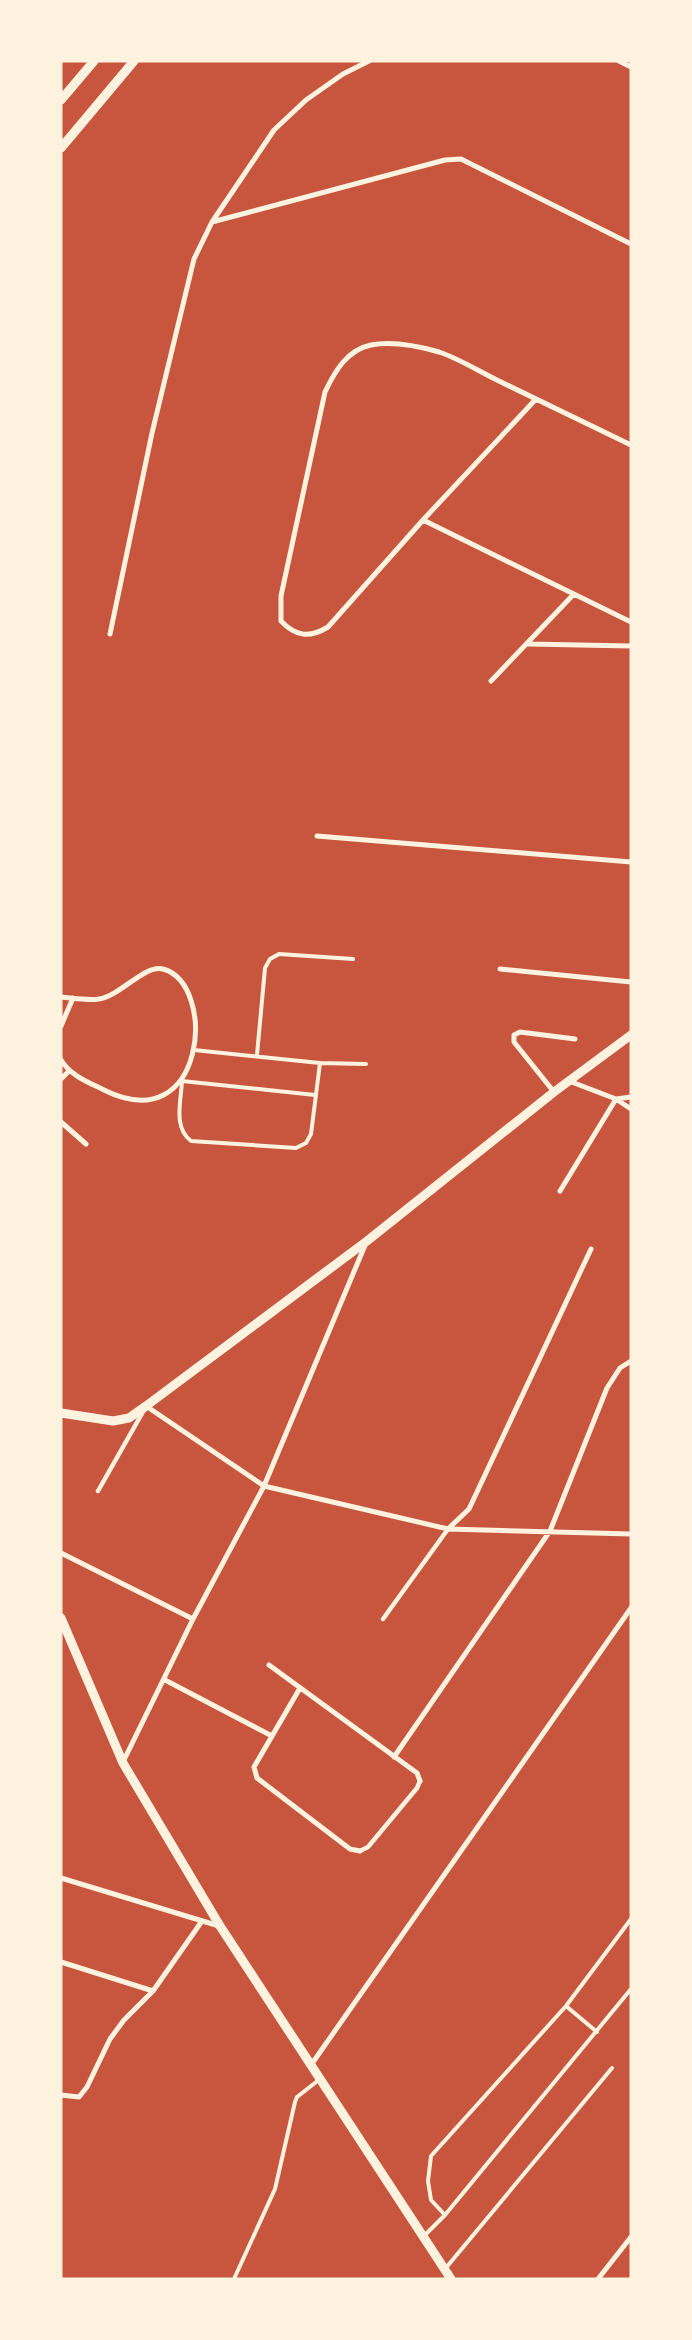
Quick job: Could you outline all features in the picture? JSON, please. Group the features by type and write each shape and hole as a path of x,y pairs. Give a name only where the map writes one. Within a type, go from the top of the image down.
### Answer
{"street":[{"path":"61,100 94,61"},
{"path":"61,148 134,61"},
{"path":"110,634 152,433 194,259 212,222 274,130 306,100 343,74 368,61"},
{"path":"619,61 631,67"},
{"path":"212,222 445,160 460,159 631,244"},
{"path":"536,399 423,520 328,626 318,632 304,634 290,631 281,621 281,596 325,392 333,374 343,361 355,351 371,345 413,346 440,353 536,399 631,445"},
{"path":"423,520 631,622"},
{"path":"491,681 574,595"},
{"path":"528,644 631,646"},
{"path":"317,836 631,862"},
{"path":"61,997 99,999 114,994 152,968 168,971 184,986 193,1010 197,1031 194,1050 182,1081 168,1094 152,1100 134,1101 119,1097 70,1071 61,1060"},
{"path":"500,969 631,982"},
{"path":"61,1026 73,998"},
{"path":"554,1092 514,1042 514,1035 520,1032 575,1039"},
{"path":"61,1413 113,1422 129,1418 367,1241 569,1080 631,1035"},
{"path":"61,1079 70,1071"},
{"path":"569,1080 616,1099 631,1109"},
{"path":"616,1099 631,1097"},
{"path":"560,1191 616,1099"},
{"path":"61,1122 86,1144"},
{"path":"123,1763 165,1680 193,1618 264,1486 367,1241"},
{"path":"383,1619 448,1529 469,1509 591,1249"},
{"path":"394,1757 550,1531 607,1388 620,1368 631,1361"},
{"path":"146,1406 264,1486 448,1529 631,1534"},
{"path":"98,1491 146,1406"},
{"path":"61,1553 193,1618"},
{"path":"312,2065 631,1608"},
{"path":"61,1618 123,1763 220,1926 451,2279"},
{"path":"269,1665 417,1773 420,1780 417,1788 368,1847 360,1851 350,1849 257,1778 254,1767 300,1688"},
{"path":"165,1680 272,1736"},
{"path":"61,1878 220,1926"},
{"path":"61,2095 79,2096 87,2087 110,2039 124,2020 153,1991 202,1921"},
{"path":"61,1962 153,1991"},
{"path":"598,2279 631,2237"}],"lane":[{"path":"257,1055 265,968 270,959 279,954 353,959"},
{"path":"194,1050 320,1063 366,1064"},
{"path":"315,1095 182,1081 179,1126 183,1135 191,1141 296,1148 306,1143 311,1134 320,1063"},
{"path":"445,2215 431,2200 428,2181 431,2156 566,2006 631,1919"},
{"path":"423,2236 445,2215 631,1989"},
{"path":"566,2006 597,2032"},
{"path":"445,2270 612,2068"},
{"path":"234,2279 275,2189 297,2097 320,2078"}]}
